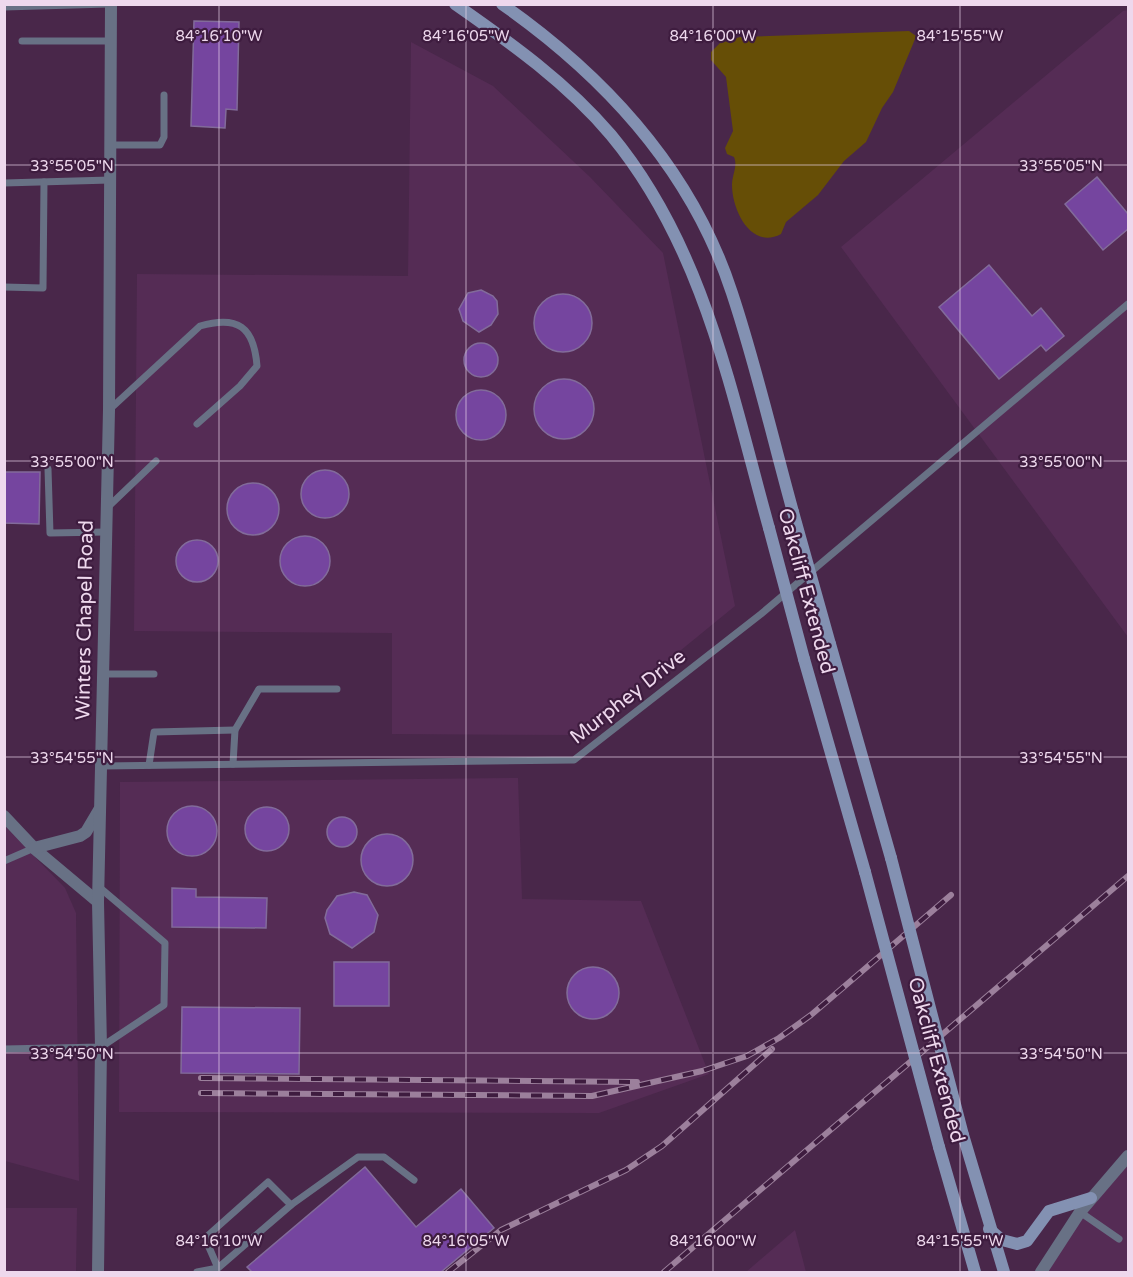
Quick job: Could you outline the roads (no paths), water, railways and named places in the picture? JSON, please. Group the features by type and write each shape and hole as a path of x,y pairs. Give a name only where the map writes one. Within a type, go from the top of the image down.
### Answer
{"main road":[{"name":"Oakcliff Extended","path":"455,4 505,38 568,90 611,136 645,183 677,237 706,306 975,1272"},
{"name":"Oakcliff Extended","path":"501,4 530,24 593,76 637,122 670,169 702,222 732,292 891,858 963,1136 1004,1272"},
{"path":"989,1228 1002,1240 1017,1244 1027,1240 1049,1211 1091,1198"}],"street":[{"name":"Winters Chapel Road","path":"100,1272 101,1047 98,886 103,766 109,410 110,4"},
{"path":"34,848 86,832 101,806"},
{"path":"4,816 34,848 98,903"},
{"path":"1041,1272 1080,1212 1128,1156"}],"lane":[{"path":"4,7 110,4"},
{"path":"22,41 111,41"},
{"path":"110,145 160,145 164,137 164,95"},
{"path":"4,183 110,180"},
{"path":"4,287 43,288 44,182"},
{"name":"Murphey Drive","path":"103,766 574,760 761,614 1128,304"},
{"path":"109,410 201,326 219,321 233,321 249,334 255,344 257,366 240,386 198,424"},
{"path":"106,509 156,461"},
{"path":"48,469 50,534 106,532"},
{"path":"104,674 154,674"},
{"path":"233,764 235,730 259,689 337,689"},
{"path":"149,765 154,732 235,730"},
{"path":"4,861 34,848"},
{"path":"4,1049 101,1047 164,1005 165,943 98,886"},
{"path":"197,1272 218,1268 291,1205 358,1157 384,1157 414,1180"},
{"path":"218,1268 205,1238 268,1182 291,1205"},
{"path":"1080,1212 1119,1239"}],"railway":[{"path":"664,1272 1128,876"},
{"path":"201,1093 592,1096 702,1071 747,1056 779,1038 811,1015 951,895"},
{"path":"448,1272 501,1230 626,1170 662,1146 772,1049"},
{"path":"201,1078 637,1082"}]}
